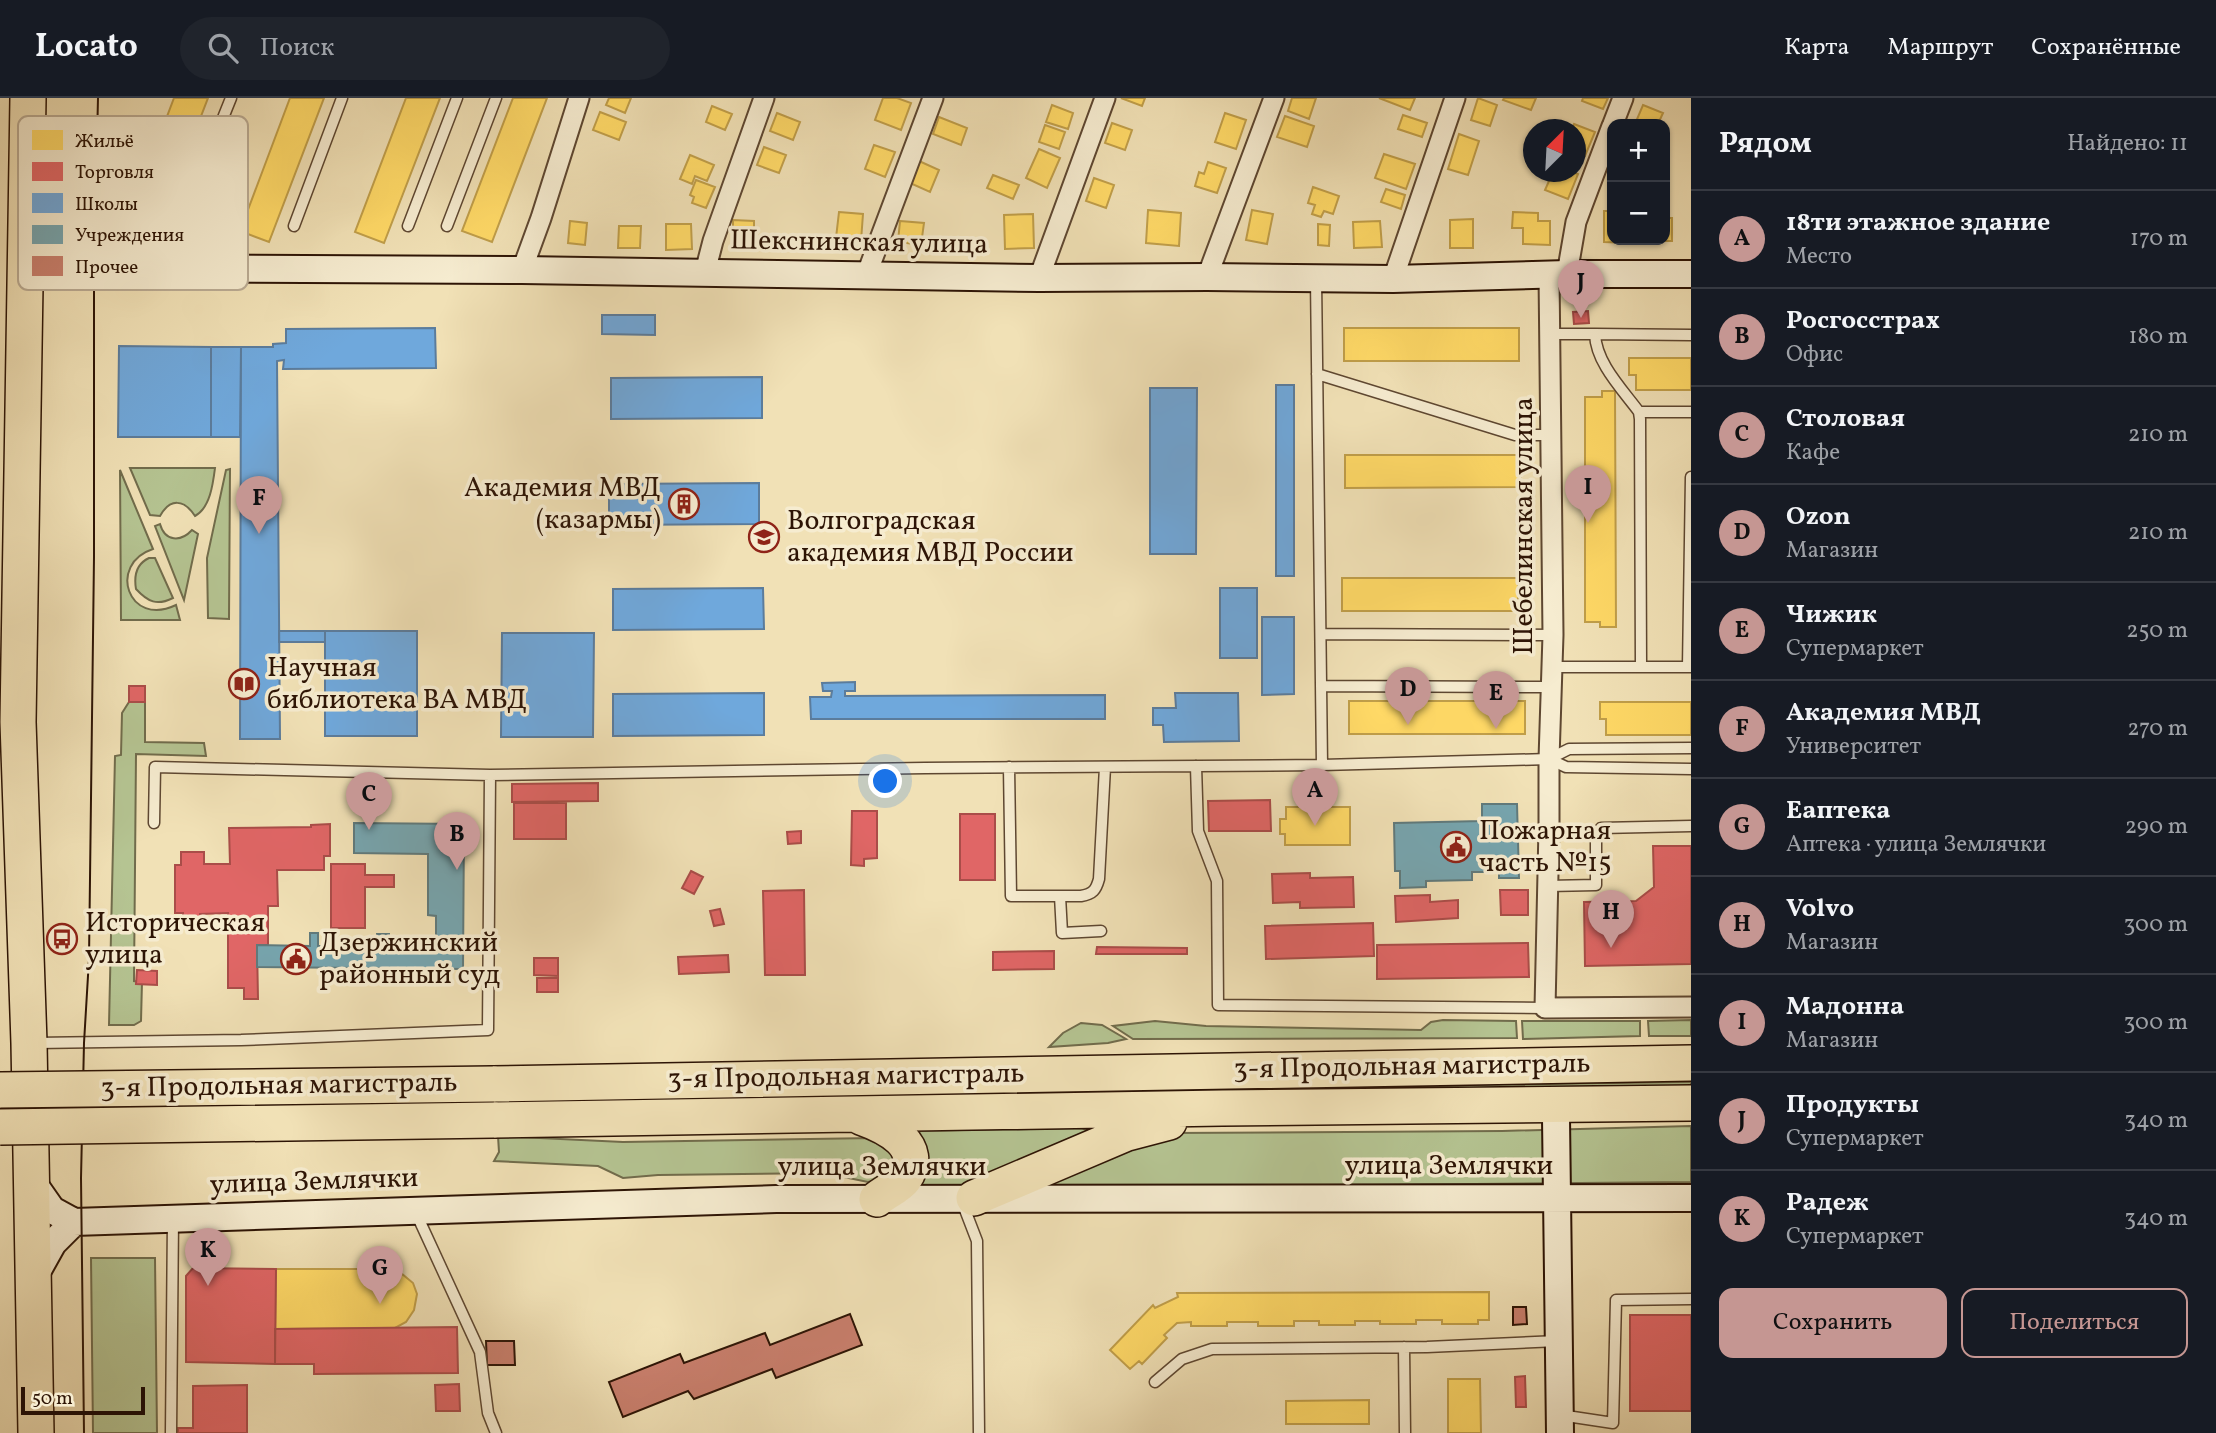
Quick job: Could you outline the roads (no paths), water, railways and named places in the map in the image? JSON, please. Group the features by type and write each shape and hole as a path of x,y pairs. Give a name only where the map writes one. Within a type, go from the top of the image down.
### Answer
{"highway":[{"path":"28,98 28,116"},
{"path":"25,290 18,722 29,1043 36,1433"},
{"path":"0,679 18,722"},
{"name":"3-я Продольная магистраль","path":"0,1090 1691,1063"},
{"name":"3-я Продольная магистраль","path":"0,1127 1691,1103"},
{"path":"967,1198 1127,1133 1222,1108"},
{"path":"854,1114 883,1125 903,1139 911,1160 904,1180 877,1199"}],"street":[{"path":"522,270 579,98"},
{"path":"705,272 713,241 764,98"},
{"path":"866,276 933,98"},
{"path":"1039,278 1105,98"},
{"path":"1207,277 1274,98"},
{"path":"1394,279 1455,98"},
{"name":"Шебелинская улица","path":"1615,119 1623,98"},
{"name":"Шебелинская улица","path":"1545,1008 1553,635 1550,334 1558,274 1607,141"},
{"name":"Шекснинская улица","path":"248,269 1039,278 1394,279 1558,274 1691,274"},
{"path":"1545,1008 1691,1007"},
{"path":"1545,1105 1553,1110 1556,1118 1560,1424"},
{"path":"31,1180 52,1210 74,1222 53,1243 33,1280"},
{"name":"улица Землячки","path":"74,1222 764,1199 1691,1198"}],"lane":[{"path":"224,116 231,98"},
{"path":"294,226 342,98"},
{"path":"408,226 457,98"},
{"path":"447,226 496,98"},
{"path":"1316,278 1322,765"},
{"path":"1550,334 1691,335"},
{"path":"1595,334 1595,346 1600,357 1639,412 1641,667"},
{"path":"1317,374 1515,435 1552,435"},
{"path":"1639,412 1691,412"},
{"path":"1552,667 1690,667 1691,477"},
{"path":"1321,634 1553,635"},
{"path":"1321,686 1551,687"},
{"path":"1549,759 1569,749 1691,748"},
{"path":"154,822 155,767 490,775 1322,765 1549,759 1566,766 1691,769"},
{"path":"1196,766 1198,831 1217,881 1218,1005 1545,1008"},
{"path":"1009,767 1011,896 1060,896 1090,894 1097,888 1105,767"},
{"path":"29,1043 241,1040 488,1030 490,775"},
{"path":"1548,886 1596,885 1596,836 1601,828 1691,826"},
{"path":"1060,896 1062,933 1101,931"},
{"path":"967,1198 977,1241 979,1433"},
{"path":"415,1210 480,1352 488,1413 496,1433"},
{"path":"171,1433 173,1219"},
{"path":"1560,1424 1613,1423 1616,1300 1691,1299"},
{"path":"1156,1382 1182,1359 1212,1349 1404,1347 1559,1341"},
{"path":"1404,1347 1405,1433"}],"tram line":[{"path":"98,98 98,116"},
{"path":"84,1433 81,1178 89,959 94,290"}],"place":[{"name":"Продукты","path":"1581,318"},
{"name":"Академия МВД (казармы)","path":"684,504"},
{"name":"Мадонна","path":"1588,523"},
{"name":"Академия МВД","path":"259,534"},
{"name":"Волгоградская академия МВД России","path":"764,537"},
{"name":"Научная библиотека ВА МВД","path":"244,684"},
{"name":"Ozon","path":"1408,725"},
{"name":"Чижик","path":"1496,729"},
{"name":"18ти этажное здание","path":"1315,826"},
{"name":"Столовая","path":"369,830"},
{"name":"Пожарная часть №15","path":"1456,847"},
{"name":"Росгосстрах","path":"457,870"},
{"name":"Историческая улица","path":"62,939"},
{"name":"Volvo","path":"1611,948"},
{"name":"Дзержинский районный суд","path":"296,959"},
{"name":"Радеж","path":"208,1286"},
{"name":"Еаптека","path":"380,1304"}]}
